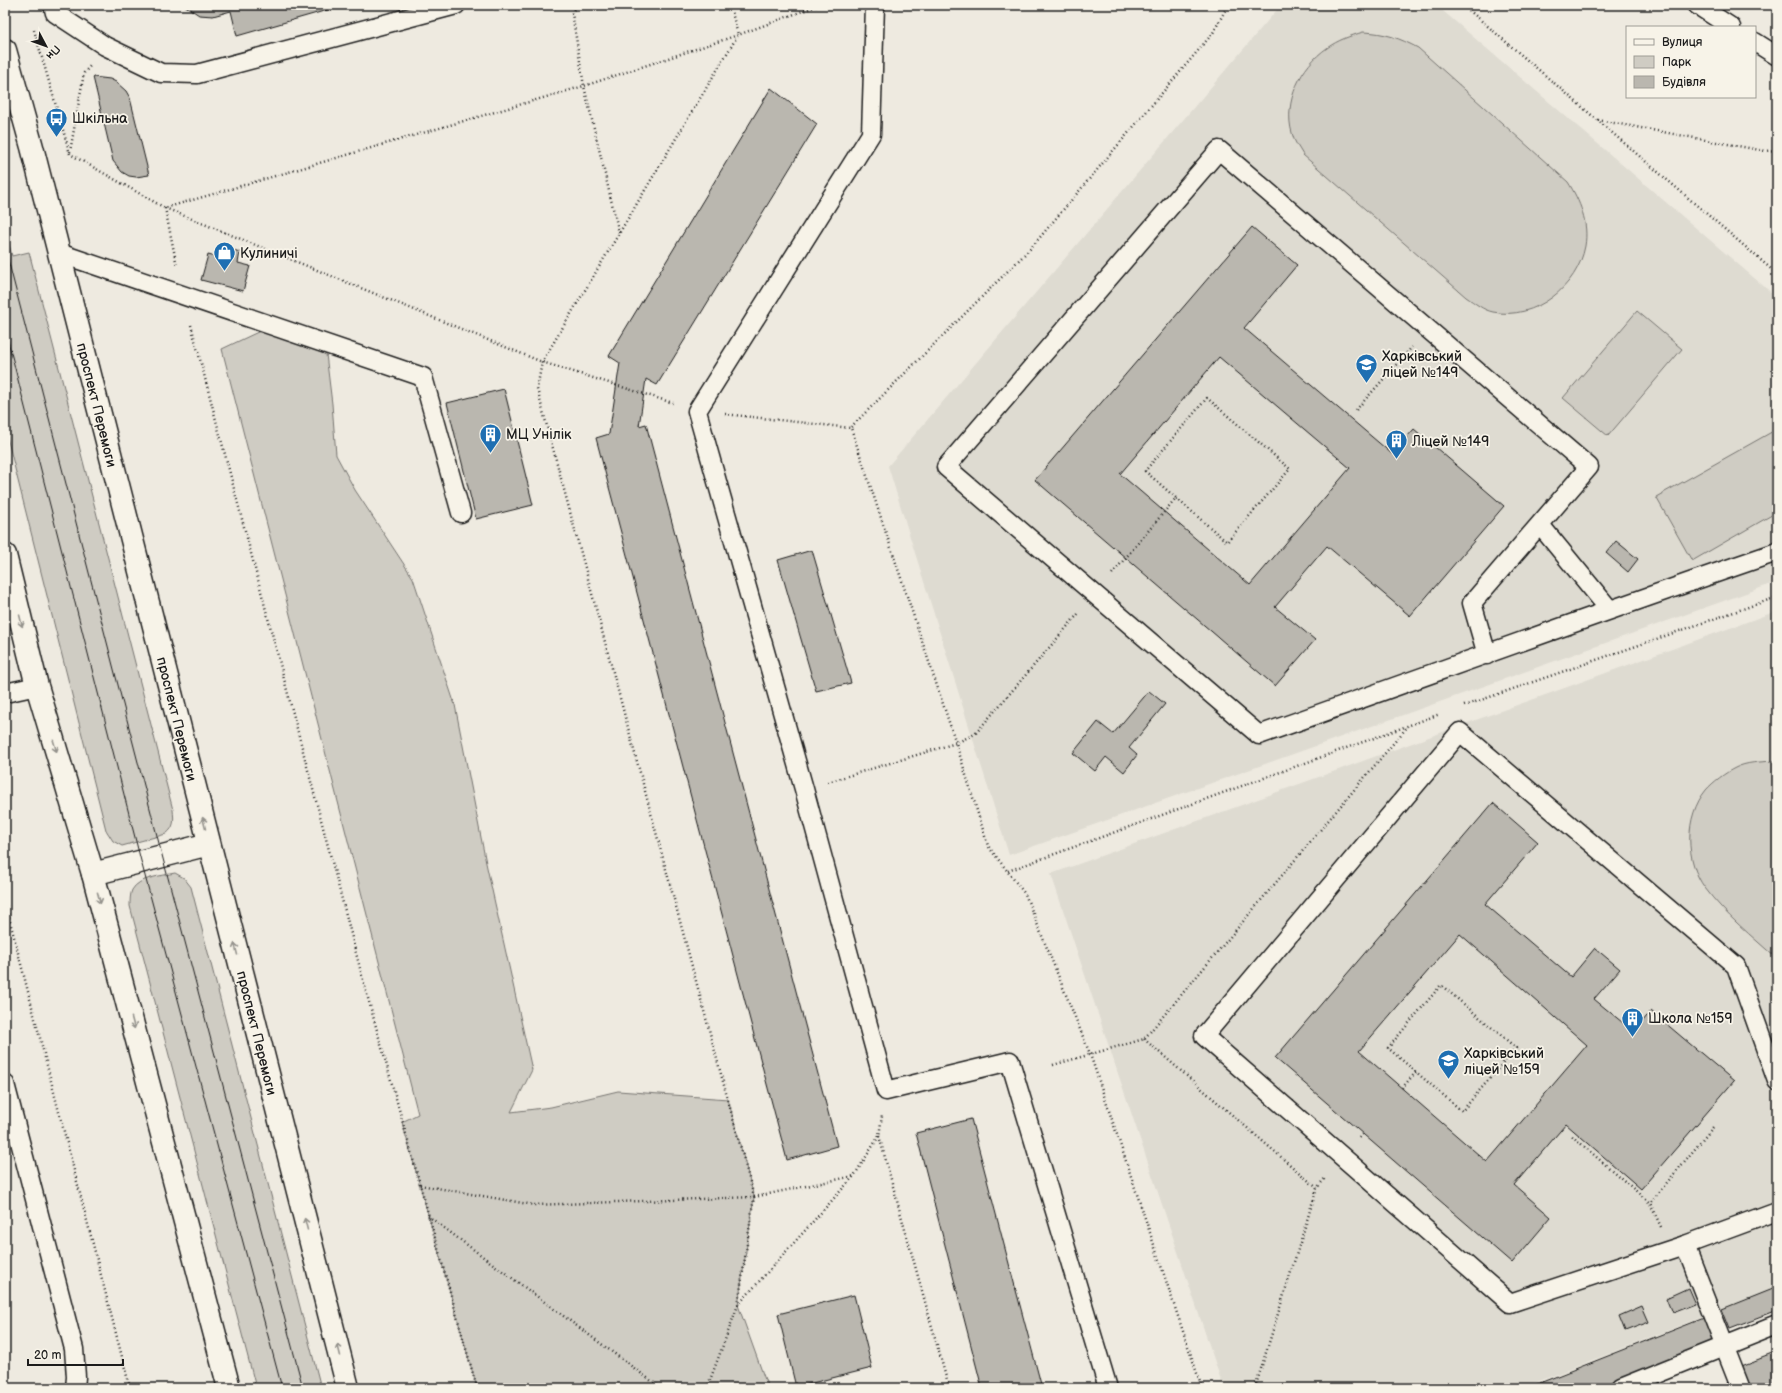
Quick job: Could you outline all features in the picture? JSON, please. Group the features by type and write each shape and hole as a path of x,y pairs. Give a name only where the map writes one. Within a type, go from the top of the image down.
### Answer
{"main road":[{"name":"проспект Перемоги","path":"5,50 32,147 348,1388"},
{"path":"5,555 37,686 93,874 229,1388"},
{"path":"93,874 209,844"}],"lane":[{"path":"53,5 55,13 105,46 161,73 197,74 456,5"},
{"path":"875,5 871,134 697,411 804,789 886,1091 1010,1061 1108,1388"},
{"path":"1697,5 1730,26"},
{"path":"1756,43 1777,56"},
{"path":"1487,655 1472,603 1589,468 1220,150 946,467 1259,735 1487,655 1609,610 1777,552"},
{"path":"59,253 423,376 461,513"},
{"path":"1540,525 1609,610"},
{"path":"5,693 37,686"},
{"path":"1777,1081 1736,966 1460,732 1204,1036 1510,1303 1678,1247 1777,1211"},
{"path":"5,1084 74,1348 76,1376 75,1388"},
{"path":"1678,1247 1724,1346 1741,1388"},
{"path":"1620,1388 1777,1325"}],"path":[{"path":"576,5 572,13 584,86 620,233"},
{"path":"707,1388 738,1304 754,1197 537,389 542,362 738,35 730,5"},
{"path":"165,208 584,86 738,35 819,5"},
{"path":"851,428 1030,249 1213,33 1228,5"},
{"path":"1462,5 1777,274"},
{"path":"34,28 70,154 165,208 542,362 697,411 851,428"},
{"path":"70,154 84,73 105,46"},
{"path":"1596,120 1765,151 1777,150"},
{"path":"165,208 183,294 362,976 477,1388"},
{"path":"1356,410 1428,329"},
{"path":"1207,398 1290,469 1227,542 1176,498 1145,471 1207,398"},
{"path":"851,428 956,743 988,846 1025,894 1090,1054 1202,1388"},
{"path":"804,789 956,743 976,734 1176,498"},
{"path":"1461,707 1777,597"},
{"path":"1008,871 1446,712"},
{"path":"1053,1065 1144,1039 1409,725"},
{"path":"5,902 130,1388"},
{"path":"1441,985 1516,1048 1462,1111 1416,1072 1388,1048 1441,985"},
{"path":"1144,1039 1317,1188"},
{"path":"1402,1088 1416,1072"},
{"path":"1650,1203 1714,1126"},
{"path":"738,1304 854,1176 879,1136 949,1388"},
{"path":"1572,1136 1650,1203 1678,1247"},
{"path":"1255,1388 1317,1188 1342,1158"},
{"path":"420,1185 534,1205 754,1197 854,1176"},
{"path":"428,1216 661,1388"}],"shaded area":[{"name":"Харківський ліцей №149","path":"1281,5 1436,5 1774,295 1777,302 1777,582 1009,855 888,466"},
{"name":"Харківський ліцей №159","path":"1777,611 1777,1288 1522,1388 1227,1388 1223,1386 1051,874"}],"green space":[{"path":"1363,32 1392,37 1405,41 1418,48 1568,182 1580,205 1585,221 1585,246 1581,261 1574,274 1564,287 1539,306 1524,311 1509,313 1493,312 1482,308 1466,297 1303,155 1294,139 1290,121 1292,97 1296,86 1309,65 1327,48 1340,40"},
{"path":"5,229 12,256 29,252 173,810 174,820 171,829 166,834 122,846 113,841 106,830 5,429"},
{"path":"1637,311 1682,349 1608,436 1563,398"},
{"path":"277,323 325,346 336,455 355,490 413,578 455,705 486,863 532,1070 511,1112 551,1107 618,1091 728,1099 754,1197 738,1305 768,1388 477,1388 402,1122 418,1114 222,349"},
{"path":"1777,429 1777,512 1692,561 1656,497"},
{"path":"1774,761 1777,762 1777,959 1730,916 1705,888 1698,877 1694,865 1690,839 1694,813 1699,801 1712,784 1727,772 1739,766"},
{"path":"175,873 184,878 191,887 321,1388 256,1388 130,906 130,896 132,890 140,882"}],"building":[{"path":"184,5 345,5 237,36 231,11 213,16 199,15"},
{"path":"1766,5 1777,5 1777,11"},
{"path":"93,77 110,79 116,82 126,91 130,98 149,175 136,177 129,176 122,172 113,161"},
{"path":"771,88 817,124 657,385 646,379 639,426 646,424 837,1146 787,1160 596,438 609,434 620,363 609,356"},
{"name":"Ліцей №149","path":"1252,227 1297,265 1244,328 1392,454 1414,429 1504,506 1410,616 1327,546 1275,607 1315,640 1275,686 1035,480","holes":["1219,357 1350,468 1250,585 1120,474"]},
{"name":"Кулиничі","path":"223,247 240,252 238,263 250,266 243,291 201,280 208,255 220,258"},
{"name":"МЦ Унілік","path":"504,389 533,505 476,519 447,403"},
{"path":"1616,541 1638,559 1628,572 1606,553"},
{"path":"812,550 851,683 816,691 778,560"},
{"path":"1149,691 1165,704 1129,748 1137,755 1124,772 1106,757 1095,771 1073,753 1098,722 1113,734"},
{"name":"Школа №159","path":"1493,803 1538,842 1485,904 1571,977 1595,948 1620,969 1594,999 1634,1032 1651,1011 1734,1081 1641,1189 1566,1124 1514,1185 1551,1217 1512,1263 1275,1058","holes":["1460,934 1587,1045 1487,1162 1359,1051"]},
{"path":"971,1119 1042,1388 982,1388 916,1133"},
{"path":"1777,1287 1777,1311 1730,1329 1722,1309"},
{"path":"1688,1288 1695,1304 1672,1313 1666,1298"},
{"path":"854,1295 872,1368 796,1387 778,1314"},
{"path":"1642,1306 1649,1322 1625,1331 1619,1316"},
{"path":"1704,1318 1715,1346 1607,1388 1527,1388"},
{"path":"1777,1352 1777,1388 1747,1388 1739,1367"}],"tram line":[{"path":"5,248 162,855 303,1388"},
{"path":"5,329 141,861 282,1388"}],"place":[{"name":"Шкільна","path":"57,138"},
{"name":"Кулиничі","path":"225,272"},
{"name":"Харківський ліцей №149","path":"1367,384"},
{"name":"МЦ Унілік","path":"490,454"},
{"name":"Ліцей №149","path":"1397,460"},
{"name":"Школа №159","path":"1632,1038"},
{"name":"Харківський ліцей №159","path":"1449,1080"}]}
